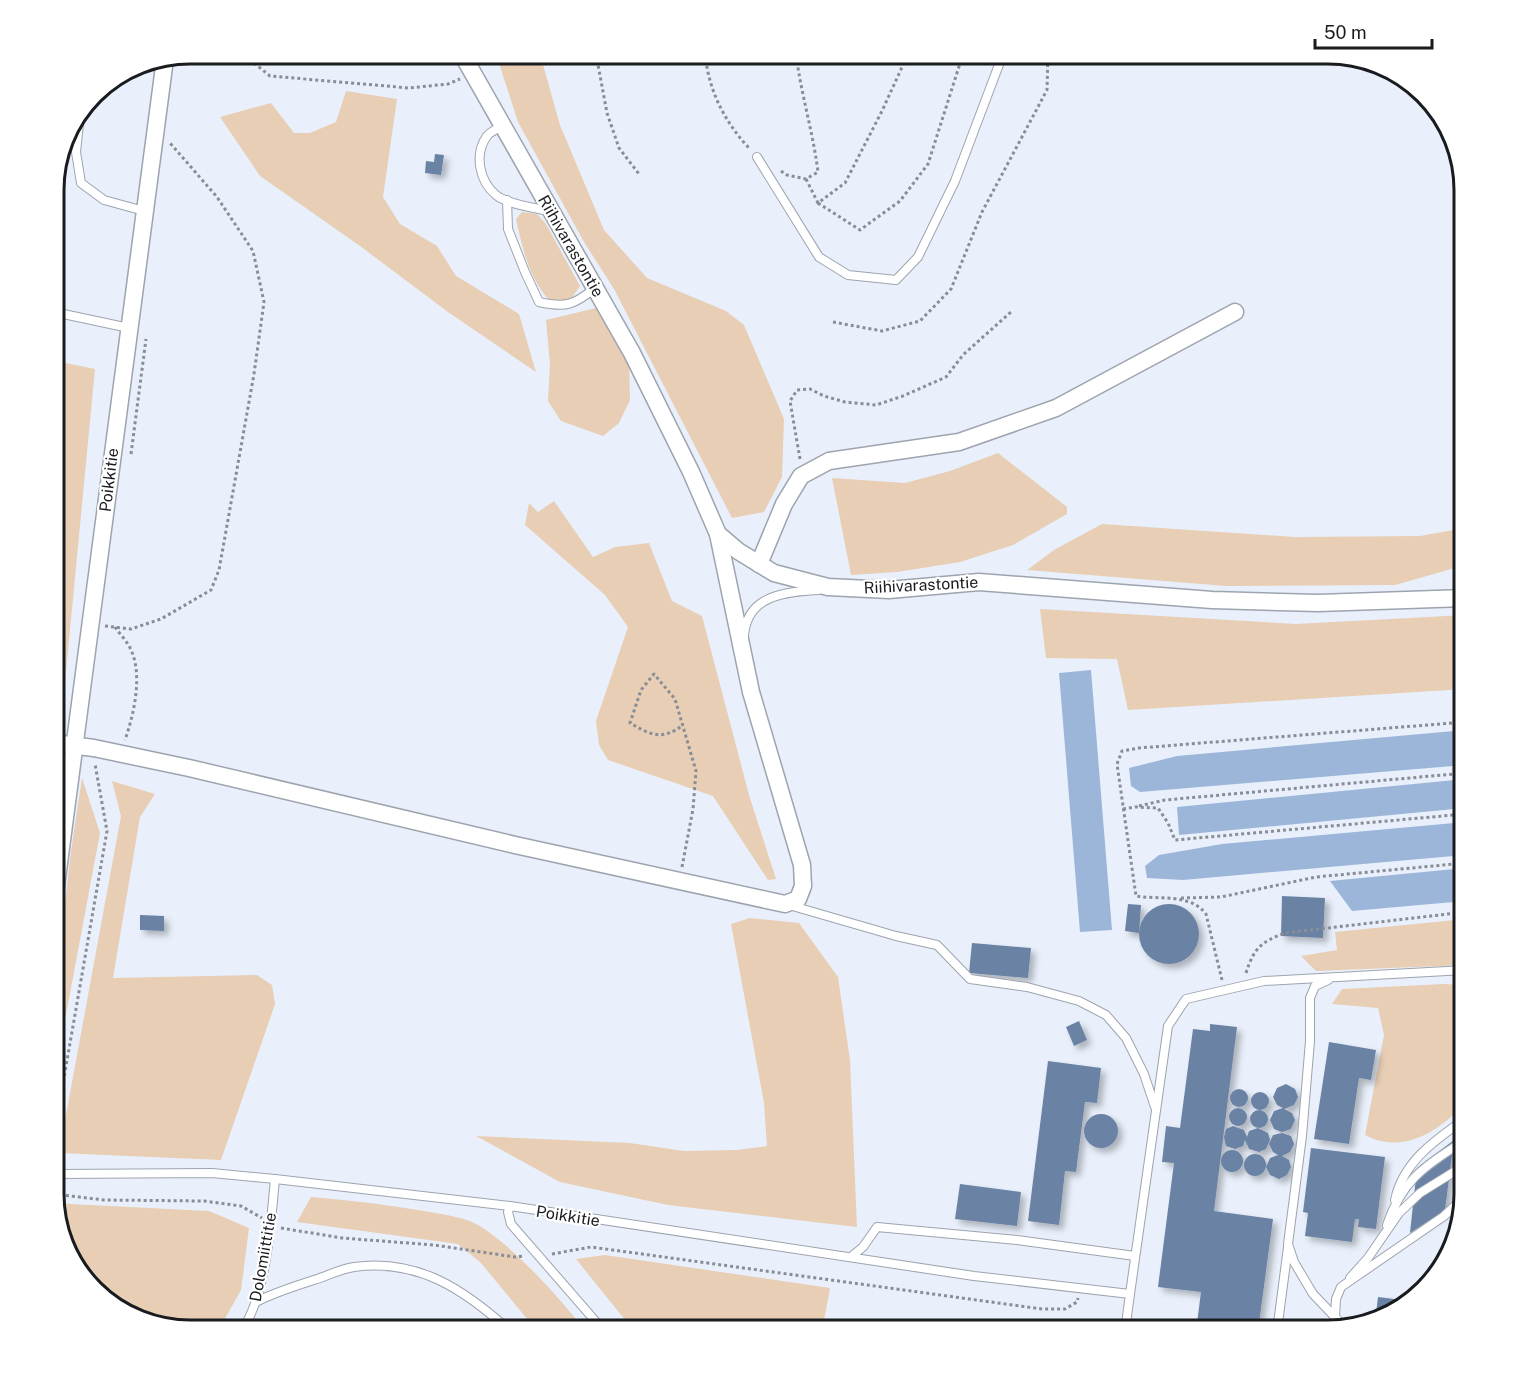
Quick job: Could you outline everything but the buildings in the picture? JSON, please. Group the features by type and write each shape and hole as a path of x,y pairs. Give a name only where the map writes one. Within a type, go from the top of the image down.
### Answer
{"street":[{"name":"Riihivarastontie","path":"468,65 632,353 691,472 718,534 738,551 774,573 828,587 889,590 979,582 1212,600 1318,603 1454,598"},
{"name":"Poikkitie","path":"65,819 75,745 98,625 129,328 164,68"},
{"path":"759,564 784,504 801,476 829,461 959,442 1056,408 1235,312"},
{"path":"65,744 119,753 515,845 785,904 798,899 803,886 802,865 751,692 718,534"}],"lane":[{"path":"757,157 819,257 848,275 896,280 918,257 955,181 999,64"},
{"path":"502,126 488,135 480,149 480,171 487,185 496,196 551,211"},
{"path":"78,133 76,152 81,183 104,200 144,211"},
{"path":"507,200 508,229 539,302 568,306 595,288"},
{"path":"65,314 129,328"},
{"path":"743,654 744,630 752,609 772,596 851,588"},
{"path":"785,904 896,936 938,945 970,979 1028,987 1079,1001 1106,1015 1126,1038 1144,1074 1156,1111"},
{"path":"1126,1320 1168,1026 1186,999 1264,981 1454,971"},
{"path":"1278,1320 1302,1136 1310,1041 1310,998 1315,986 1334,978"},
{"path":"1383,1236 1393,1209 1398,1186 1415,1158 1454,1128"},
{"path":"1393,1209 1406,1185 1423,1169 1454,1148"},
{"path":"1335,1317 1336,1299 1341,1287 1368,1258 1399,1213 1420,1193 1454,1172"},
{"name":"Poikkitie","path":"65,1174 212,1173 275,1179 510,1206 974,1276 1130,1294"},
{"name":"Dolomiittitie","path":"249,1320 258,1300 275,1179"},
{"path":"510,1206 508,1212 511,1224 595,1320"},
{"path":"1341,1287 1453,1207"},
{"path":"852,1256 863,1248 877,1227 1017,1240 1136,1256"},
{"path":"1288,1244 1294,1262 1313,1294 1338,1320"},
{"path":"258,1300 352,1267 394,1266 442,1280 498,1320"}],"path":[{"path":"706,65 707,75 718,106 735,132 757,157 787,175 806,179 818,172 815,146 797,64"},
{"path":"818,203 845,183 903,64"},
{"path":"806,179 818,203 860,230 900,201 928,164 960,64"},
{"path":"833,321 882,331 920,321 951,289 982,212 1047,90 1048,64"},
{"path":"256,65 270,76 409,88 448,84 473,73"},
{"path":"598,65 607,113 619,148 639,174"},
{"path":"98,625 131,629 161,619 211,590 219,570 254,374 264,302 253,251 217,197 168,142 168,151"},
{"path":"801,476 800,455 790,401 797,390 810,389 845,402 876,405 903,396 946,377 963,355 1011,312"},
{"path":"129,464 146,336"},
{"path":"98,625 105,637"},
{"path":"115,627 130,647 137,676 133,716 119,753"},
{"path":"679,880 693,809 696,771 683,725 675,699 654,674 641,690 630,723 648,734 671,734 683,725"},
{"path":"1454,723 1139,748 1122,752 1117,764 1136,896 1151,899 1221,897 1316,877 1454,864"},
{"path":"65,1072 107,831 94,748"},
{"path":"1123,809 1165,800 1454,774"},
{"path":"1135,807 1158,808 1175,840 1454,815"},
{"path":"1177,899 1200,905 1206,914 1224,990"},
{"path":"1241,987 1252,955 1265,940 1285,933 1454,913"},
{"path":"65,1195 104,1200 204,1201 241,1206 279,1227 342,1238 434,1245 515,1257 567,1252 591,1247 1042,1309 1065,1309 1077,1302 1080,1288"}],"shaded area":[{"path":"499,65 543,65 560,125 604,230 647,278 726,311 744,325 784,419 782,477 764,512 732,518 614,289 584,242 518,122"},
{"path":"346,91 397,99 383,197 400,224 437,246 456,276 519,314 536,372 448,312 360,246 260,176 220,117 271,103 294,133 310,133 336,122"},
{"path":"522,212 537,214 546,224 580,286 571,299 564,301 548,299 541,290 531,271 516,219"},
{"path":"596,308 629,359 630,400 619,423 603,436 561,421 548,401 550,365 546,320"},
{"path":"65,363 95,369 65,682"},
{"path":"998,453 1067,507 1067,514 1013,545 960,562 897,572 851,575 832,478 905,483 950,471"},
{"path":"554,501 593,557 615,547 649,543 672,601 702,616 749,795 776,879 768,880 713,796 608,760 599,745 596,721 628,627 605,595 525,525 529,503 538,512"},
{"path":"1102,524 1295,537 1420,536 1454,530 1454,568 1395,585 1226,586 1027,570 1054,550"},
{"path":"1040,609 1296,624 1454,616 1454,690 1128,710 1117,659 1046,658"},
{"path":"82,778 100,833 65,1020 65,903"},
{"path":"112,781 155,794 140,817 113,978 257,975 272,985 275,1004 221,1160 65,1153 65,1120 121,816"},
{"path":"750,918 799,923 838,977 850,1060 857,1227 668,1205 560,1182 476,1136 630,1143 684,1151 737,1150 767,1146 764,1103 731,924"},
{"path":"1454,920 1454,965 1316,971 1301,956 1337,950 1335,932"},
{"path":"1454,984 1454,1114 1444,1123 1420,1137 1406,1141 1379,1141 1365,1135 1384,1035 1378,1008 1332,1004 1342,989"},
{"path":"311,1197 400,1207 473,1222 507,1246 550,1289 577,1320 528,1320 481,1263 458,1244 297,1222"},
{"path":"65,1203 209,1211 249,1228 241,1290 224,1320 166,1318 127,1304 101,1284 81,1258 69,1227"},
{"path":"605,1255 830,1288 824,1320 625,1320 576,1259"}],"water":[{"path":"1091,670 1112,930 1080,932 1059,673"},
{"path":"1454,731 1454,766 1140,792 1131,786 1129,768 1177,756"},
{"path":"1454,780 1454,809 1179,835 1177,807"},
{"path":"1454,823 1454,856 1183,880 1147,878 1145,866 1159,855 1222,844"},
{"path":"1454,869 1454,902 1352,911 1330,881"}]}
